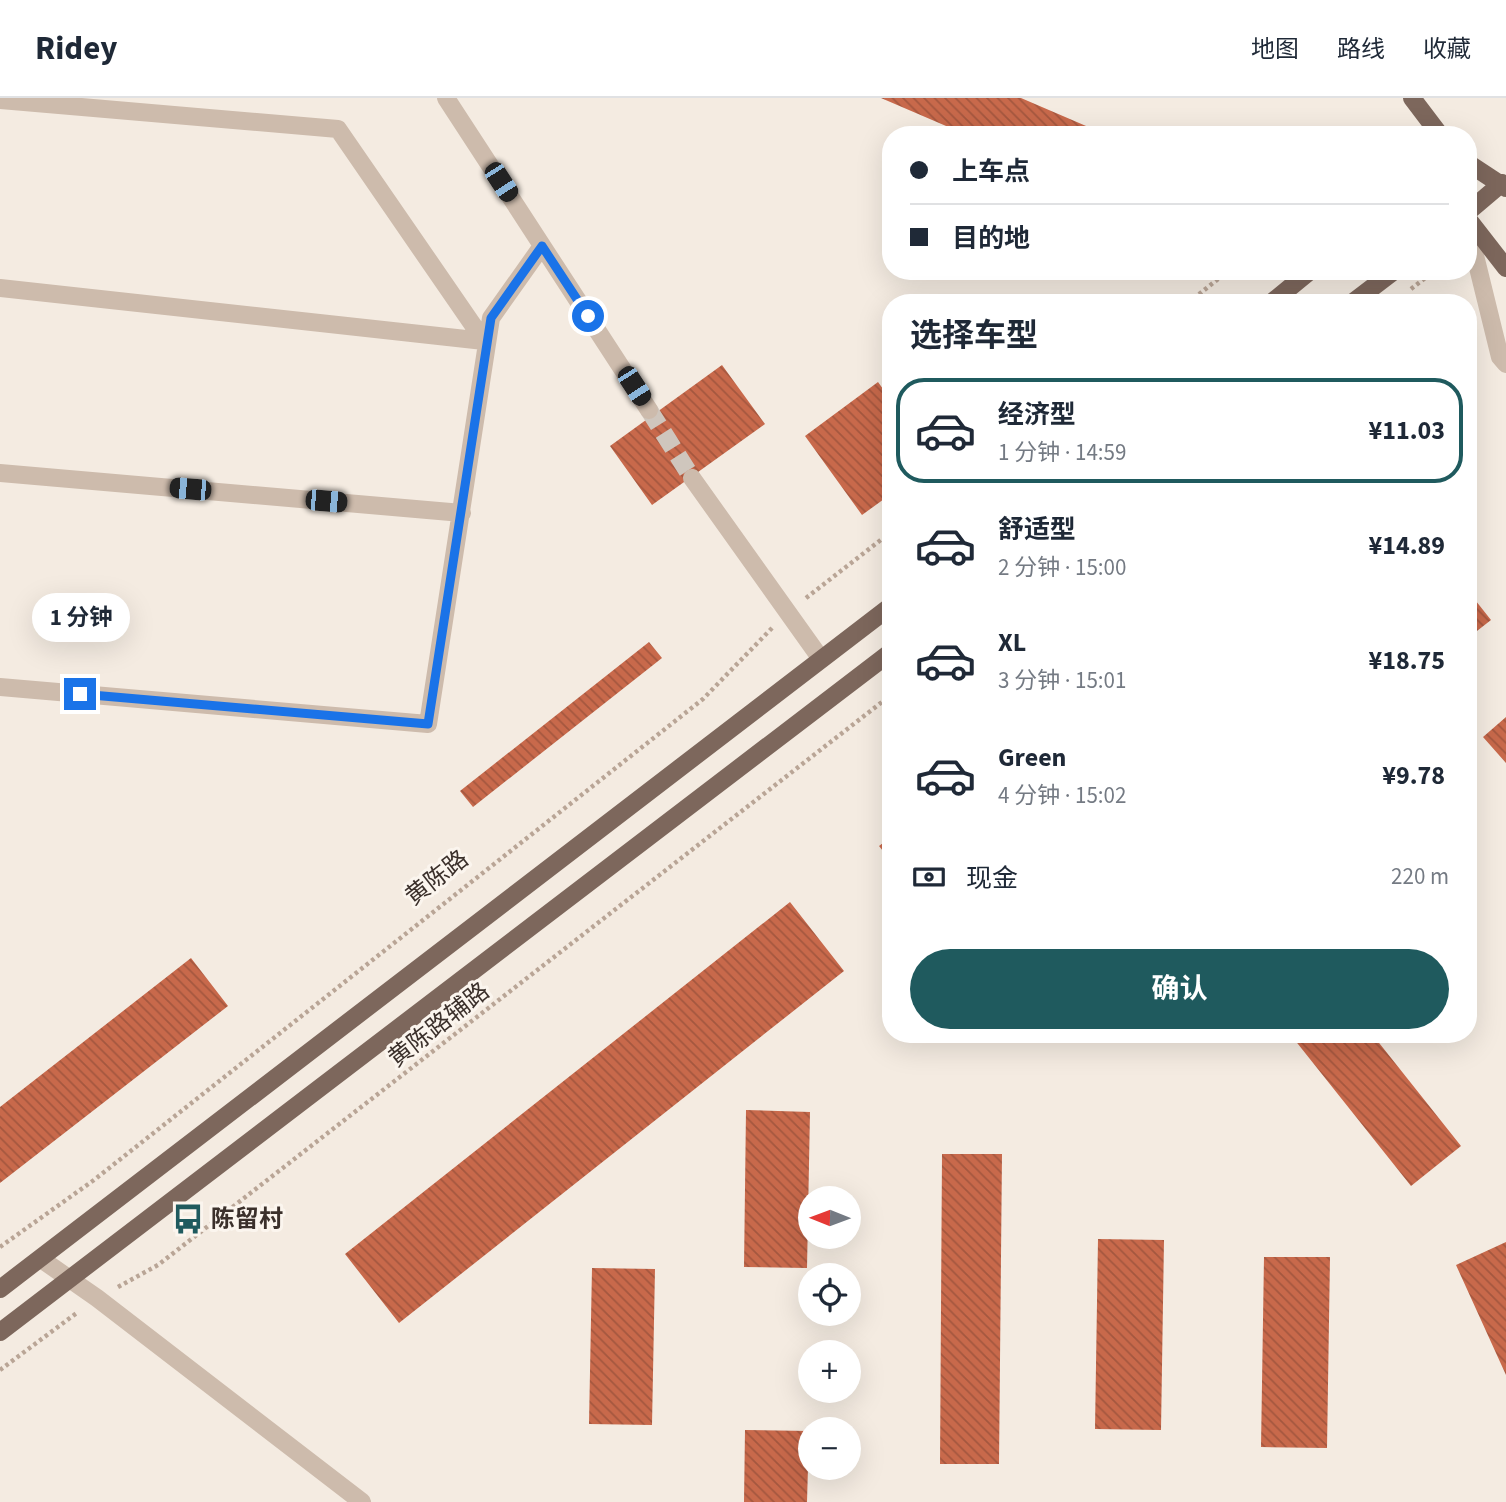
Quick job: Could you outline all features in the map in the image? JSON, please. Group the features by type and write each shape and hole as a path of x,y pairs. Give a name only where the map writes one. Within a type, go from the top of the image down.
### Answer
{"main road":[{"path":"1412,98 1433,126"},
{"path":"1477,168 1505,185 1477,205"},
{"path":"1477,231 1506,268"},
{"path":"1282,294 1299,280"},
{"path":"1364,294 1382,280"},
{"path":"0,1289 882,613"},
{"path":"0,1332 882,659"}],"street":[{"path":"446,98 649,410"},
{"path":"0,100 338,129 484,341 0,288"},
{"path":"0,687 428,724 491,318 542,246"},
{"path":"1477,264 1500,357 1506,364"},
{"path":"0,473 462,513"},
{"path":"692,478 821,659"},
{"path":"41,1259 97,1298 362,1502"}],"path":[{"path":"1199,294 1217,280"},
{"path":"1405,294 1423,280"},
{"name":"黄陈路","path":"0,1247 94,1180 703,699 788,612 882,539"},
{"name":"黄陈路辅路","path":"0,1370 97,1298 158,1265 882,702"}],"building":[{"path":"881,98 1021,98 1086,126 946,126"},
{"path":"722,365 765,424 652,505 610,446"},
{"path":"878,382 882,388 882,501 862,515 805,436"},
{"path":"1477,602 1491,620 1477,631"},
{"path":"649,642 662,658 473,807 460,791"},
{"path":"1506,717 1506,763 1483,737"},
{"path":"790,902 844,971 399,1323 345,1254"},
{"path":"191,958 228,1006 0,1183 0,1107"},
{"path":"1297,1043 1379,1043 1461,1146 1411,1186"},
{"path":"746,1110 810,1112 809,1186 798,1186 798,1250 807,1250 807,1263 798,1263 798,1268 744,1267"},
{"path":"942,1154 1002,1154 999,1464 940,1464"},
{"path":"1098,1239 1164,1240 1161,1430 1095,1429"},
{"path":"1506,1242 1506,1375 1456,1265"},
{"path":"1264,1257 1330,1257 1327,1448 1261,1447"},
{"path":"592,1268 655,1269 652,1425 589,1424"},
{"path":"745,1430 798,1431 798,1480 808,1480 807,1502 744,1502"}],"tunnel":[{"path":"649,410 692,478"}],"place":[{"name":"陈留村","path":"188,1219"}],"route":[{"path":"80,694 428,724 491,318 542,246 588,316"}]}
